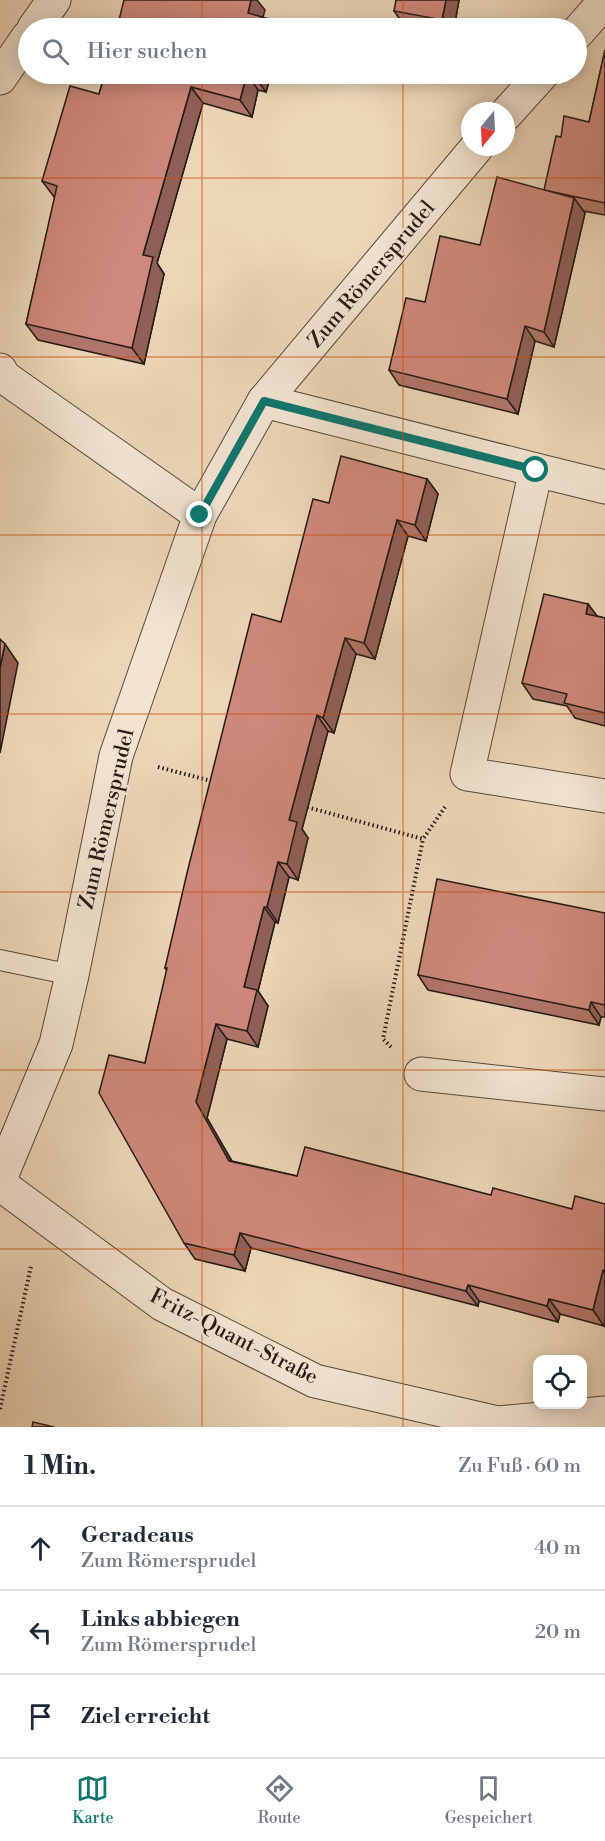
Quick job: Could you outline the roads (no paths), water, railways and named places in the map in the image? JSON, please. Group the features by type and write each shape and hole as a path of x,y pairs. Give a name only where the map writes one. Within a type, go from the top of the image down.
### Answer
{"street":[{"path":"41,18 54,0"},
{"path":"587,21 605,1"},
{"path":"0,78 18,52"},
{"path":"515,104 533,84"},
{"name":"Zum Römersprudel","path":"0,1179 56,1044 116,756 200,515 264,401 469,156"},
{"path":"0,370 4,377 200,515"},
{"path":"264,401 605,487"},
{"path":"536,470 467,774 605,796"},
{"path":"421,1074 605,1094"},
{"name":"Fritz-Quant-Straße","path":"0,1184 162,1304 315,1381 498,1425 605,1413"}],"lane":[{"path":"0,960 72,975"}]}
